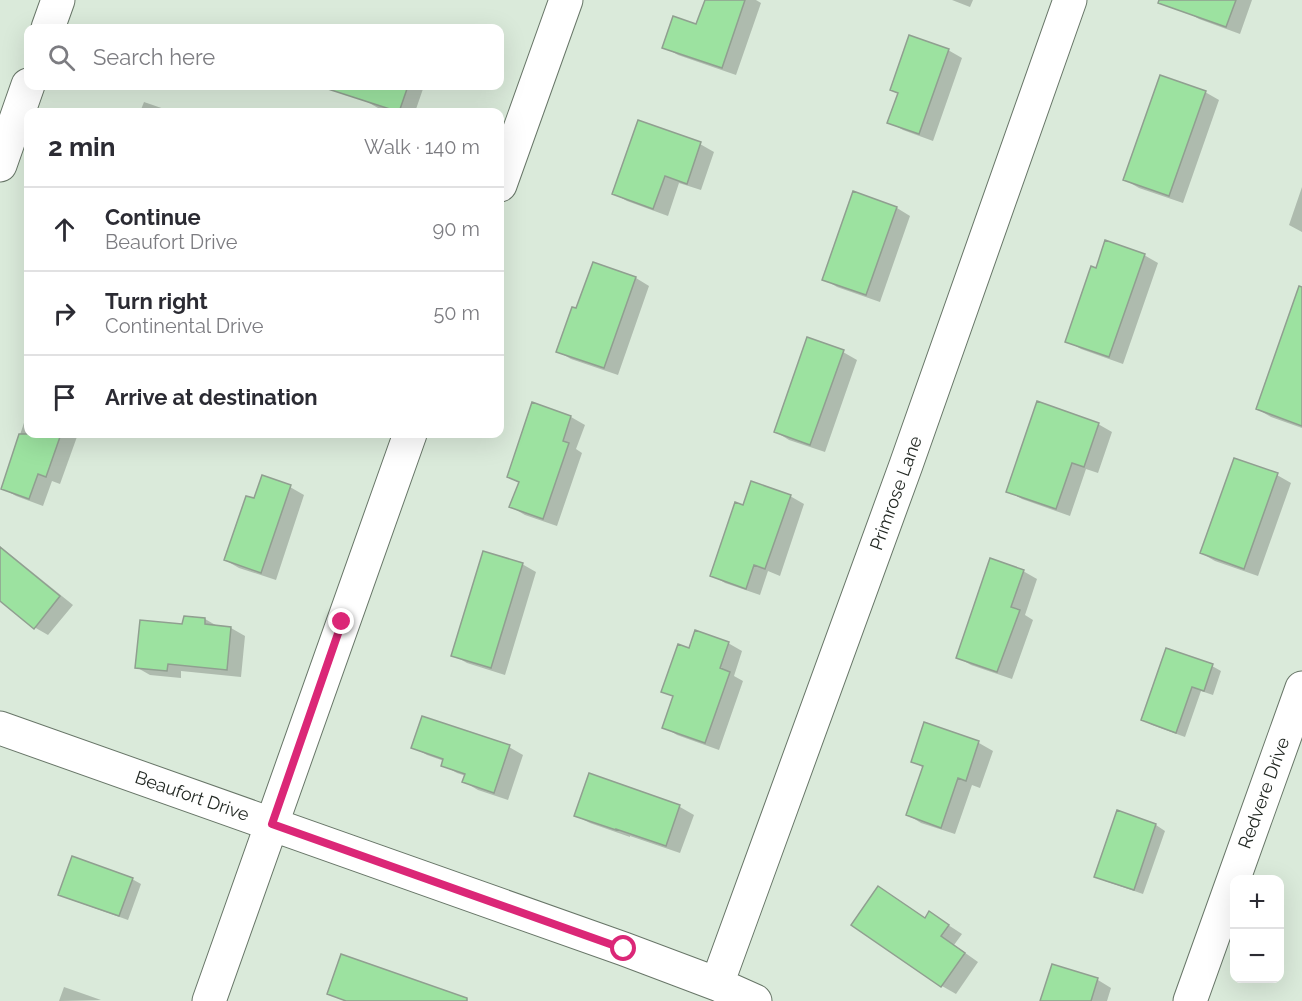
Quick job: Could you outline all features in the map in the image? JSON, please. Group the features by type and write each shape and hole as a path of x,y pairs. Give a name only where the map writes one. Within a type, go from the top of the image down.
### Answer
{"street":[{"path":"49,24 58,0"},
{"path":"504,174 566,0"},
{"name":"Primrose Lane","path":"717,984 898,487 1070,0"},
{"path":"0,165 26,90"},
{"path":"209,1001 409,438"},
{"name":"Redvere Drive","path":"1191,1001 1302,688"},
{"name":"Beaufort Drive","path":"0,728 624,949 755,1001"}],"building":[{"path":"705,0 745,0 722,68 662,48 673,16 696,24"},
{"path":"1159,0 1236,0 1226,27 1158,3"},
{"path":"909,35 949,49 919,134 887,123 898,93 890,90"},
{"path":"1160,75 1206,91 1169,196 1123,180"},
{"path":"331,90 407,90 400,108 387,108"},
{"path":"638,120 701,142 687,184 665,176 653,209 612,194"},
{"path":"853,191 897,207 866,295 822,280"},
{"path":"1105,240 1145,254 1109,357 1065,342 1091,266 1096,268"},
{"path":"593,262 636,277 604,368 556,352 572,307 576,308"},
{"path":"1299,286 1302,287 1302,426 1256,409"},
{"path":"807,337 844,350 810,445 774,432"},
{"path":"1037,401 1099,423 1084,467 1072,463 1056,509 1006,492"},
{"path":"532,402 571,416 563,441 569,443 543,519 509,507 519,482 507,477"},
{"path":"19,434 24,434 24,438 60,438 46,477 38,474 29,499 1,489"},
{"path":"1234,458 1278,473 1244,569 1200,553"},
{"path":"262,475 291,485 261,573 224,560 246,496 254,498"},
{"path":"751,481 791,495 765,569 754,565 746,589 710,576 735,502 743,505"},
{"path":"0,547 60,596 34,629 0,601"},
{"path":"483,551 523,563 491,668 451,656"},
{"path":"990,558 1024,570 1011,607 1020,610 997,672 956,658"},
{"path":"184,616 205,618 205,624 231,627 227,670 168,664 167,671 135,668 140,620 182,624"},
{"path":"695,630 729,642 720,668 730,672 705,743 662,728 673,696 661,692 678,644 689,648"},
{"path":"1166,648 1213,664 1204,691 1192,687 1176,733 1141,720"},
{"path":"422,716 510,745 494,793 462,782 465,774 441,766 443,759 411,748"},
{"path":"924,722 979,741 966,781 958,778 941,828 906,815 923,766 911,762"},
{"path":"589,773 680,805 666,846 574,816"},
{"path":"1117,810 1156,824 1134,890 1094,877"},
{"path":"72,856 133,878 119,916 58,895"},
{"path":"878,886 925,918 929,911 949,925 941,936 965,953 941,987 851,925"},
{"path":"341,954 467,998 467,1001 346,1001 327,994"},
{"path":"1052,964 1098,978 1091,1001 1040,1001"}],"route":[{"path":"342,622 272,824 624,949"}]}
